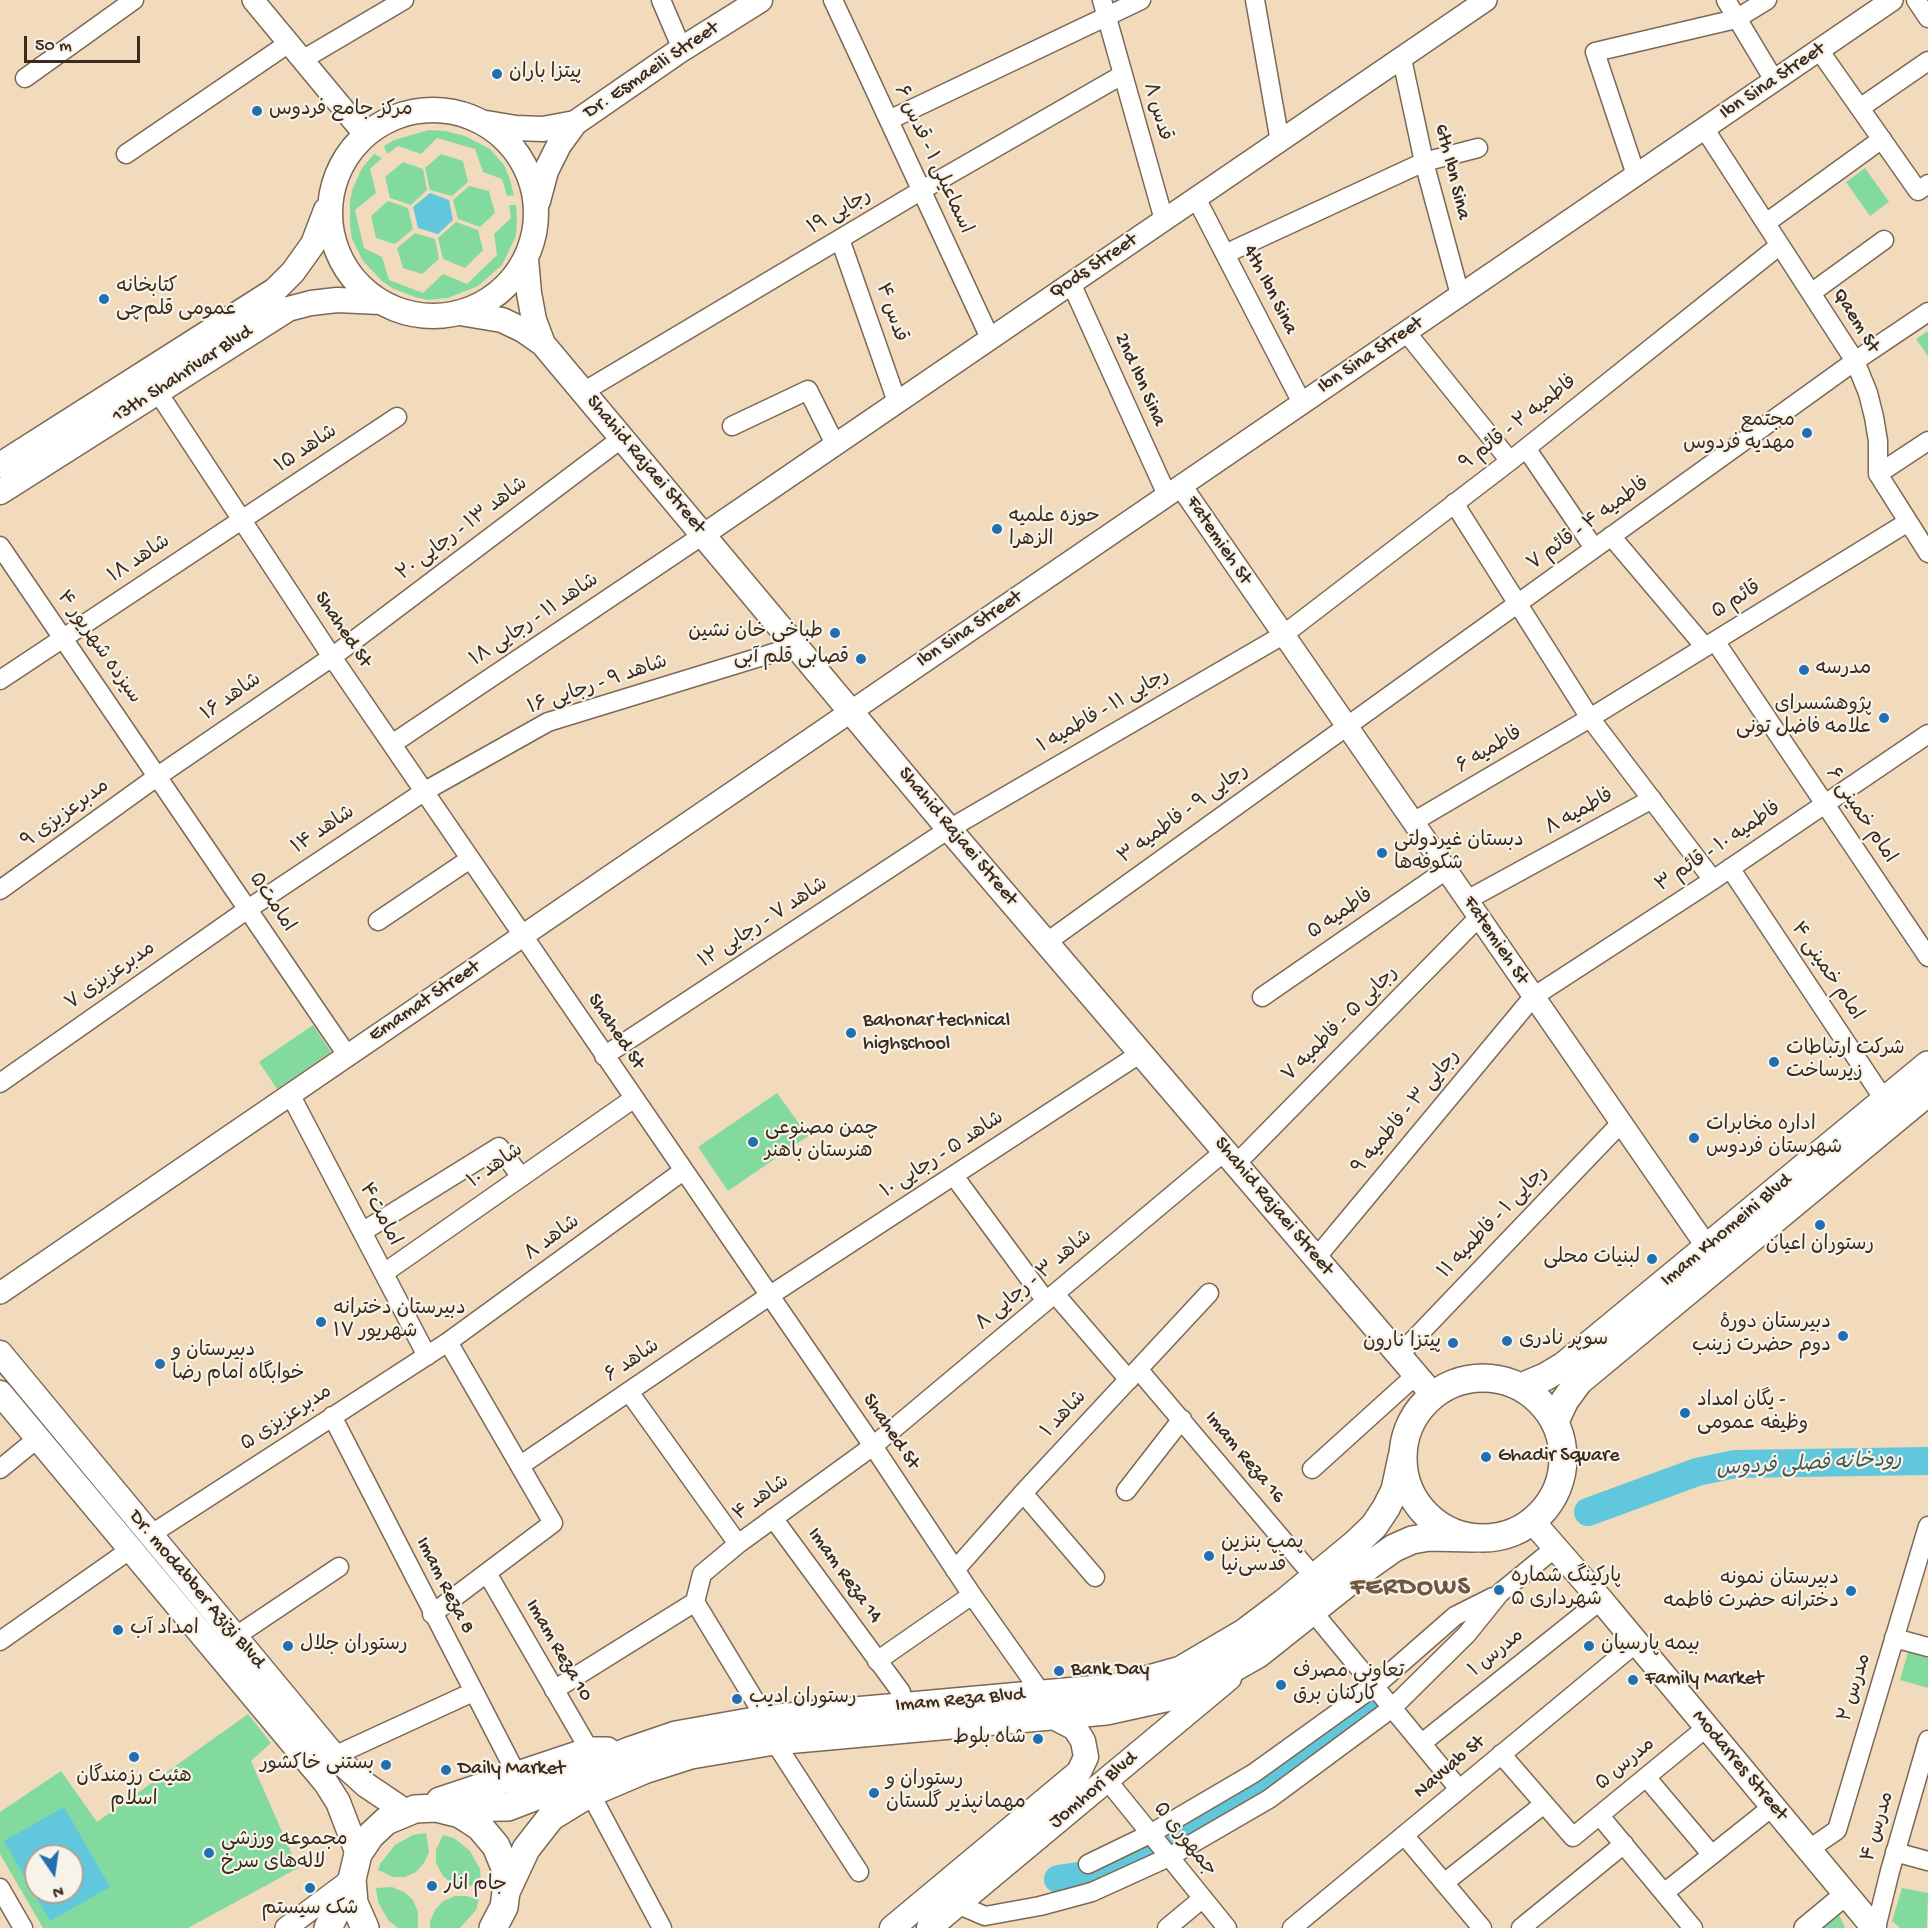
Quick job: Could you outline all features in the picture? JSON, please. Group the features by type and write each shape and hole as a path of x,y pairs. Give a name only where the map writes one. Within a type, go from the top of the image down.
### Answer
{"main road":[{"name":"Dr. Esmaeili Street","path":"537,207 546,171 559,145 575,123 682,49 760,0"},
{"path":"484,123 511,144 529,173 537,207 535,233 526,259 510,283 487,301 460,313 433,316 406,313 381,302 357,284 340,260 331,232 330,202 335,177 347,154 364,135 392,118 422,110 454,111 484,123 516,128 543,129 575,123"},
{"name":"13th Shahrivar Blvd","path":"0,465 275,290 293,272 313,244 330,202"},
{"path":"526,259 534,320 543,344"},
{"name":"13th Shahrivar Blvd","path":"0,492 288,309 337,300 381,302"},
{"name":"Shahid Rajaei Street","path":"460,313 502,320 523,330 543,344 948,829 1434,1396"},
{"name":"Imam Khomeini Blvd","path":"1521,1387 1566,1365 1928,1065"},
{"name":"Imam Khomeini Blvd","path":"1555,1421 1565,1400 1579,1382 1928,1092"},
{"name":"Dr. modabber Azizi Blvd","path":"0,1353 141,1542 326,1783 338,1803 355,1866"},
{"path":"1476,1378 1499,1379 1521,1387 1540,1401 1555,1421 1563,1447 1562,1475 1552,1501 1533,1522 1514,1533 1494,1538 1473,1538 1450,1532 1430,1519 1415,1502 1405,1480 1402,1457 1406,1433 1417,1412 1434,1396 1454,1383 1476,1378"},
{"name":"Dr. modabber Azizi Blvd","path":"0,1393 38,1438 236,1636 334,1756 366,1785 419,1810"},
{"name":"Imam Reza Blvd","path":"419,1810 508,1807 555,1789 596,1765 676,1735 770,1730 1046,1704 1121,1687 1181,1670 1244,1633 1315,1578 1374,1526 1395,1490 1402,1457"},
{"name":"Modarres Street","path":"1533,1522 1875,1928"},
{"name":"Imam Reza Blvd","path":"1046,1704 1106,1711 1174,1696 1207,1683 1258,1654 1370,1564 1395,1548 1412,1540 1429,1537 1473,1538"},
{"name":"Jomhori Blvd","path":"892,1928 949,1895 1107,1780 1258,1654"},
{"name":"Jomhori Blvd","path":"929,1928 949,1895 1079,1772 1086,1757 1083,1742 1075,1728 1046,1704"},
{"name":"Imam Reza Blvd","path":"506,1892 526,1849 551,1817 590,1793 644,1770 770,1730"},
{"path":"328,1928 370,1836 386,1821 590,1751 629,1751"},
{"path":"419,1810 460,1814 480,1827 496,1846 505,1868 506,1892 504,1907 497,1926"},
{"path":"355,1866 354,1903 365,1928"},
{"path":"1846,1894 1855,1928"}],"street":[{"path":"26,78 134,0"},
{"path":"253,0 364,135"},
{"path":"302,60 404,0"},
{"path":"661,0 682,49"},
{"name":"اسماعیلی ۱ - قدس ۶","path":"833,0 990,338"},
{"path":"889,120 1104,8 1141,0"},
{"path":"1255,0 1280,141"},
{"name":"Qods Street","path":"703,535 1486,0"},
{"path":"1726,0 1774,80"},
{"path":"1636,175 1595,52 1736,20 1767,0"},
{"name":"Ibn Sina Street","path":"851,711 1892,0"},
{"path":"1916,0 1928,18"},
{"name":"قدس ۸","path":"1104,8 1164,220"},
{"path":"126,154 289,43"},
{"path":"1819,50 1882,139 1923,187"},
{"name":"6th Ibn Sina","path":"1402,58 1424,162 1460,295"},
{"path":"1860,108 1928,61"},
{"name":"رجایی ۱۹","path":"583,392 922,190 1122,75"},
{"name":"Qaem St","path":"1704,128 1855,361 1868,393 1874,417 1878,441 1878,474"},
{"path":"1766,223 1882,139"},
{"path":"1225,254 1424,162 1478,148"},
{"name":"4th Ibn Sina","path":"1196,198 1302,403"},
{"name":"قدس ۴","path":"840,239 897,402"},
{"path":"1811,293 1884,240"},
{"name":"فاطمیه ۲ - قائم ۹","path":"1283,635 1510,461 1780,245"},
{"name":"2nd Ibn Sina","path":"1071,283 1174,491"},
{"name":"فاطمیه ۴ - قائم ۷","path":"1347,725 1855,361 1928,312"},
{"path":"1406,332 1510,461"},
{"path":"732,426 808,390 835,444"},
{"name":"Shahed St","path":"157,391 332,657 873,1446 1046,1704"},
{"name":"شاهد ۱۵","path":"242,520 397,417"},
{"name":"شاهد ۱۳ - رجایی ۲۰","path":"332,657 622,438"},
{"path":"1925,542 1908,522 1878,474 1928,441"},
{"path":"1526,448 1594,548"},
{"name":"Fatemieh St","path":"1174,491 1283,635 1347,725 1707,1247"},
{"path":"1454,503 1590,718 1713,879"},
{"name":"شاهد ۱۸","path":"0,680 242,520"},
{"name":"قائم ۵","path":"1590,718 1908,522"},
{"name":"شاهد ۱۱ - رجایی ۱۸","path":"392,744 703,535"},
{"name":"امام خمینی ۶","path":"1611,536 1710,644 1925,945"},
{"name":"سیزده شهریور ۴","path":"0,546 158,776"},
{"name":"رجایی ۱۱ - فاطمیه ۱","path":"948,829 1283,635"},
{"name":"شاهد ۹ - رجایی ۱۶","path":"425,791 548,722 796,646"},
{"name":"شاهد ۱۶","path":"158,776 332,657"},
{"name":"Emamat Street","path":"0,1293 851,711"},
{"name":"فاطمیه ۶","path":"1413,822 1590,718"},
{"name":"رجایی ۹ - فاطمیه ۳","path":"1047,942 1347,725"},
{"name":"فاطمیه ۱۰ - قائم ۳","path":"1533,997 1730,868 1928,734"},
{"name":"مدبرعزیزی ۹","path":"0,890 158,776"},
{"name":"امامت۵","path":"158,776 347,1055"},
{"name":"شاهد ۱۴","path":"248,909 425,791"},
{"name":"فاطمیه ۸","path":"1473,909 1652,799"},
{"name":"شاهد ۷ - رجایی ۱۲","path":"604,1056 948,829"},
{"path":"378,921 470,859"},
{"name":"امام خمینی ۴","path":"1730,868 1885,1101"},
{"name":"فاطمیه ۵","path":"1262,997 1446,870"},
{"name":"مدبرعزیزی ۷","path":"0,1083 248,909"},
{"name":"رجایی ۵ - فاطمیه ۷","path":"1230,1157 1473,909"},
{"name":"رجایی ۳ - فاطمیه ۹","path":"1316,1258 1533,997"},
{"name":"شاهد ۵ - رجایی ۱۰","path":"769,1296 1142,1053"},
{"name":"امامت۴","path":"290,1094 427,1356"},
{"name":"شاهد ۱۰","path":"384,1273 633,1099"},
{"name":"رجایی ۱ - فاطمیه ۱۱","path":"1399,1355 1621,1123"},
{"path":"362,1232 499,1148 521,1177"},
{"name":"شاهد ۳ - رجایی ۸","path":"873,1446 1051,1297 1230,1157"},
{"name":"شاهد ۸","path":"448,1342 683,1171"},
{"name":"Imam Reza 16","path":"954,1176 1051,1297 1182,1419 1315,1578"},
{"name":"شاهد ۱","path":"955,1570 1023,1493 1209,1293"},
{"name":"شاهد ۶","path":"521,1465 769,1296"},
{"path":"432,1614 553,1522 448,1342"},
{"name":"مدبرعزیزی ۵","path":"0,1641 141,1542 448,1342"},
{"path":"1312,1469 1416,1376"},
{"path":"629,1392 738,1544"},
{"name":"Imam Reza 8","path":"332,1416 432,1614 517,1775"},
{"path":"1126,1491 1182,1419"},
{"path":"0,1469 38,1438"},
{"name":"شاهد ۴","path":"695,1602 702,1574 738,1544 873,1446"},
{"path":"1023,1493 1095,1577"},
{"name":"Imam Reza 14","path":"773,1518 901,1692"},
{"name":"مدرس ۲","path":"1808,1850 1837,1830 1928,1526"},
{"path":"1088,1864 1150,1834 1254,1773 1375,1686 1455,1616 1500,1593 1556,1548"},
{"path":"236,1636 339,1567"},
{"name":"Imam Reza 10","path":"487,1573 590,1751"},
{"path":"949,1895 985,1916 1040,1906 1092,1892 1169,1857 1269,1798 1392,1708 1467,1635 1500,1593"},
{"path":"878,1661 972,1595"},
{"name":"مدرس ۱","path":"1422,1743 1601,1600"},
{"path":"554,1690 695,1602 770,1730 859,1872"},
{"path":"1313,1612 1460,1789"},
{"path":"1894,1638 1928,1647"},
{"name":"Navvab St","path":"1292,1928 1636,1643"},
{"path":"334,1756 473,1692"},
{"name":"مدرس ۵","path":"1544,1804 1573,1837 1707,1727"},
{"name":"مدرس ۴","path":"1875,1928 1928,1740"},
{"path":"1444,1883 1544,1804 1501,1754"},
{"path":"1646,1777 1712,1855"},
{"name":"جمهوری ۵","path":"1107,1780 1227,1928"},
{"path":"590,1793 662,1928"},
{"path":"1664,1893 1772,1807"},
{"path":"1600,1816 1689,1926"},
{"path":"1404,1835 1482,1928"},
{"path":"1521,1928 1624,1844"},
{"path":"1895,1852 1928,1861"},
{"path":"286,1928 355,1866"},
{"path":"0,1888 23,1928"},
{"path":"1805,1928 1846,1894"},
{"path":"1167,1928 1203,1898"}],"green space":[{"path":"429,130 446,131 465,136 490,149 504,165 514,195 507,196 502,179 483,172 475,149 437,138 421,154 398,146 387,154 384,146 394,140"},
{"path":"374,154 382,158 370,169 376,193 355,210 364,248 382,257 389,280 423,293 443,274 467,284 497,255 494,234 511,218 509,205 516,205 516,236 502,265 478,286 448,298 427,300 415,297 392,288 382,281 363,261 352,239 350,225 350,200 353,188 362,168"},
{"path":"441,154 463,161 468,182 452,196 430,190 425,168"},
{"path":"403,162 423,169 427,190 411,205 390,198 385,177"},
{"path":"1865,168 1889,202 1870,216 1846,182"},
{"path":"469,186 489,191 495,213 480,227 458,219 453,200"},
{"path":"388,201 408,208 413,229 395,244 376,238 371,216"},
{"path":"456,222 478,230 483,250 465,268 443,259 438,238"},
{"path":"415,233 435,239 439,259 422,274 403,268 397,248"},
{"path":"1928,331 1928,356 1916,339"},
{"path":"313,1025 331,1052 277,1089 259,1062"},
{"name":"چمن مصنوعی هنرستان باهنر","path":"777,1093 808,1136 728,1191 698,1147"},
{"path":"1908,1652 1928,1658 1928,1688 1900,1680"},
{"path":"248,1714 271,1743 251,1761 298,1868 188,1928 43,1928 29,1904 84,1904 84,1844 24,1844 24,1895 0,1854 0,1812 61,1771 97,1822"},
{"path":"426,1833 429,1852 424,1863 416,1872 405,1877 393,1877 378,1870 395,1845 413,1835"},
{"path":"443,1835 454,1838 470,1851 480,1869 481,1884 462,1887 443,1876 436,1863 436,1850"},
{"path":"392,1887 404,1892 413,1900 418,1912 418,1928 398,1928 388,1920 378,1902 376,1888"},
{"path":"1902,1888 1928,1893 1927,1928 1900,1928 1892,1921"},
{"path":"455,1896 467,1896 479,1900 476,1910 460,1928 430,1928 435,1910 443,1901"},
{"path":"1837,1910 1845,1928 1816,1928"}],"water":[{"path":"430,193 449,200 453,220 438,234 418,228 413,207"},
{"path":"64,1807 110,1887 84,1902 84,1844 24,1844 24,1876 4,1841"},
{"path":"40,1904 80,1904 50,1921"}],"waterway":[{"name":"رودخانه فصلی فردوس","path":"1588,1512 1697,1472 1735,1464 1928,1461"},
{"name":"رودخانه فصلی فردوس","path":"1172,1838 1264,1786 1381,1704"},
{"name":"رودخانه فصلی فردوس","path":"1058,1879 1111,1868 1148,1852"}],"place":[{"name":"پیتزا باران","path":"497,74"},
{"name":"مرکز جامع فردوس","path":"257,111"},
{"name":"کتابخانه عمومی قلم‌چی","path":"104,299"},
{"name":"مجتمع مهدیه فردوس","path":"1807,433"},
{"name":"حوزه علمیه الزهرا","path":"997,529"},
{"name":"طباخی خان نشین","path":"835,633"},
{"name":"قصابی قلم آبی","path":"861,659"},
{"name":"مدرسه","path":"1804,670"},
{"name":"پژوهشسرای علامه فاضل تونی","path":"1884,718"},
{"name":"دبستان غیردولتی شکوفه‌ها","path":"1382,853"},
{"name":"Bahonar technical highschool","path":"851,1033"},
{"name":"شرکت ارتباطات زیرساخت","path":"1774,1062"},
{"name":"اداره مخابرات شهرستان فردوس","path":"1694,1138"},
{"name":"چمن مصنوعی هنرستان باهنر","path":"753,1142"},
{"name":"رستوران اعیان","path":"1820,1225"},
{"name":"لبنیات محلی","path":"1652,1259"},
{"name":"دبیرستان دخترانه ۱۷ شهریور","path":"321,1322"},
{"name":"دبیرستان دورهٔ دوم حضرت زینب","path":"1843,1336"},
{"name":"سوپر نادری","path":"1507,1341"},
{"name":"پیتزا نارون","path":"1453,1343"},
{"name":"دبیرستان و خوابگاه امام رضا","path":"160,1364"},
{"name":"یگان امداد - وظیفه عمومی","path":"1685,1413"},
{"name":"Ghadir Square","path":"1486,1457"},
{"name":"پمپ بنزین قدسی‌نیا","path":"1209,1556"},
{"name":"پارکینگ شماره ۵ شهرداری","path":"1499,1590"},
{"name":"دبیرستان نمونه دخترانه حضرت فاطمه","path":"1851,1591"},
{"name":"امداد آب","path":"118,1630"},
{"name":"رستوران جلال","path":"288,1646"},
{"name":"بیمه پارسیان","path":"1589,1646"},
{"name":"Bank Day","path":"1059,1671"},
{"name":"Family Market","path":"1633,1680"},
{"name":"تعاونی مصرف کارکنان برق","path":"1281,1685"},
{"name":"رستوران ادیب","path":"737,1699"},
{"name":"شاه بلوط","path":"1038,1739"},
{"name":"هئیت رزمندگان اسلام","path":"134,1757"},
{"name":"بستنی خاکشور","path":"386,1765"},
{"name":"Daily Market","path":"446,1770"},
{"name":"رستوران و مهمانپذیر گلستان","path":"874,1793"},
{"name":"مجموعه‌ ورزشی لاله‌های سرخ","path":"209,1853"},
{"name":"جام انار","path":"432,1886"},
{"name":"شک سیستم","path":"310,1888"}],"district":[{"name":"FERDOWS","path":"1411,1589"}]}
